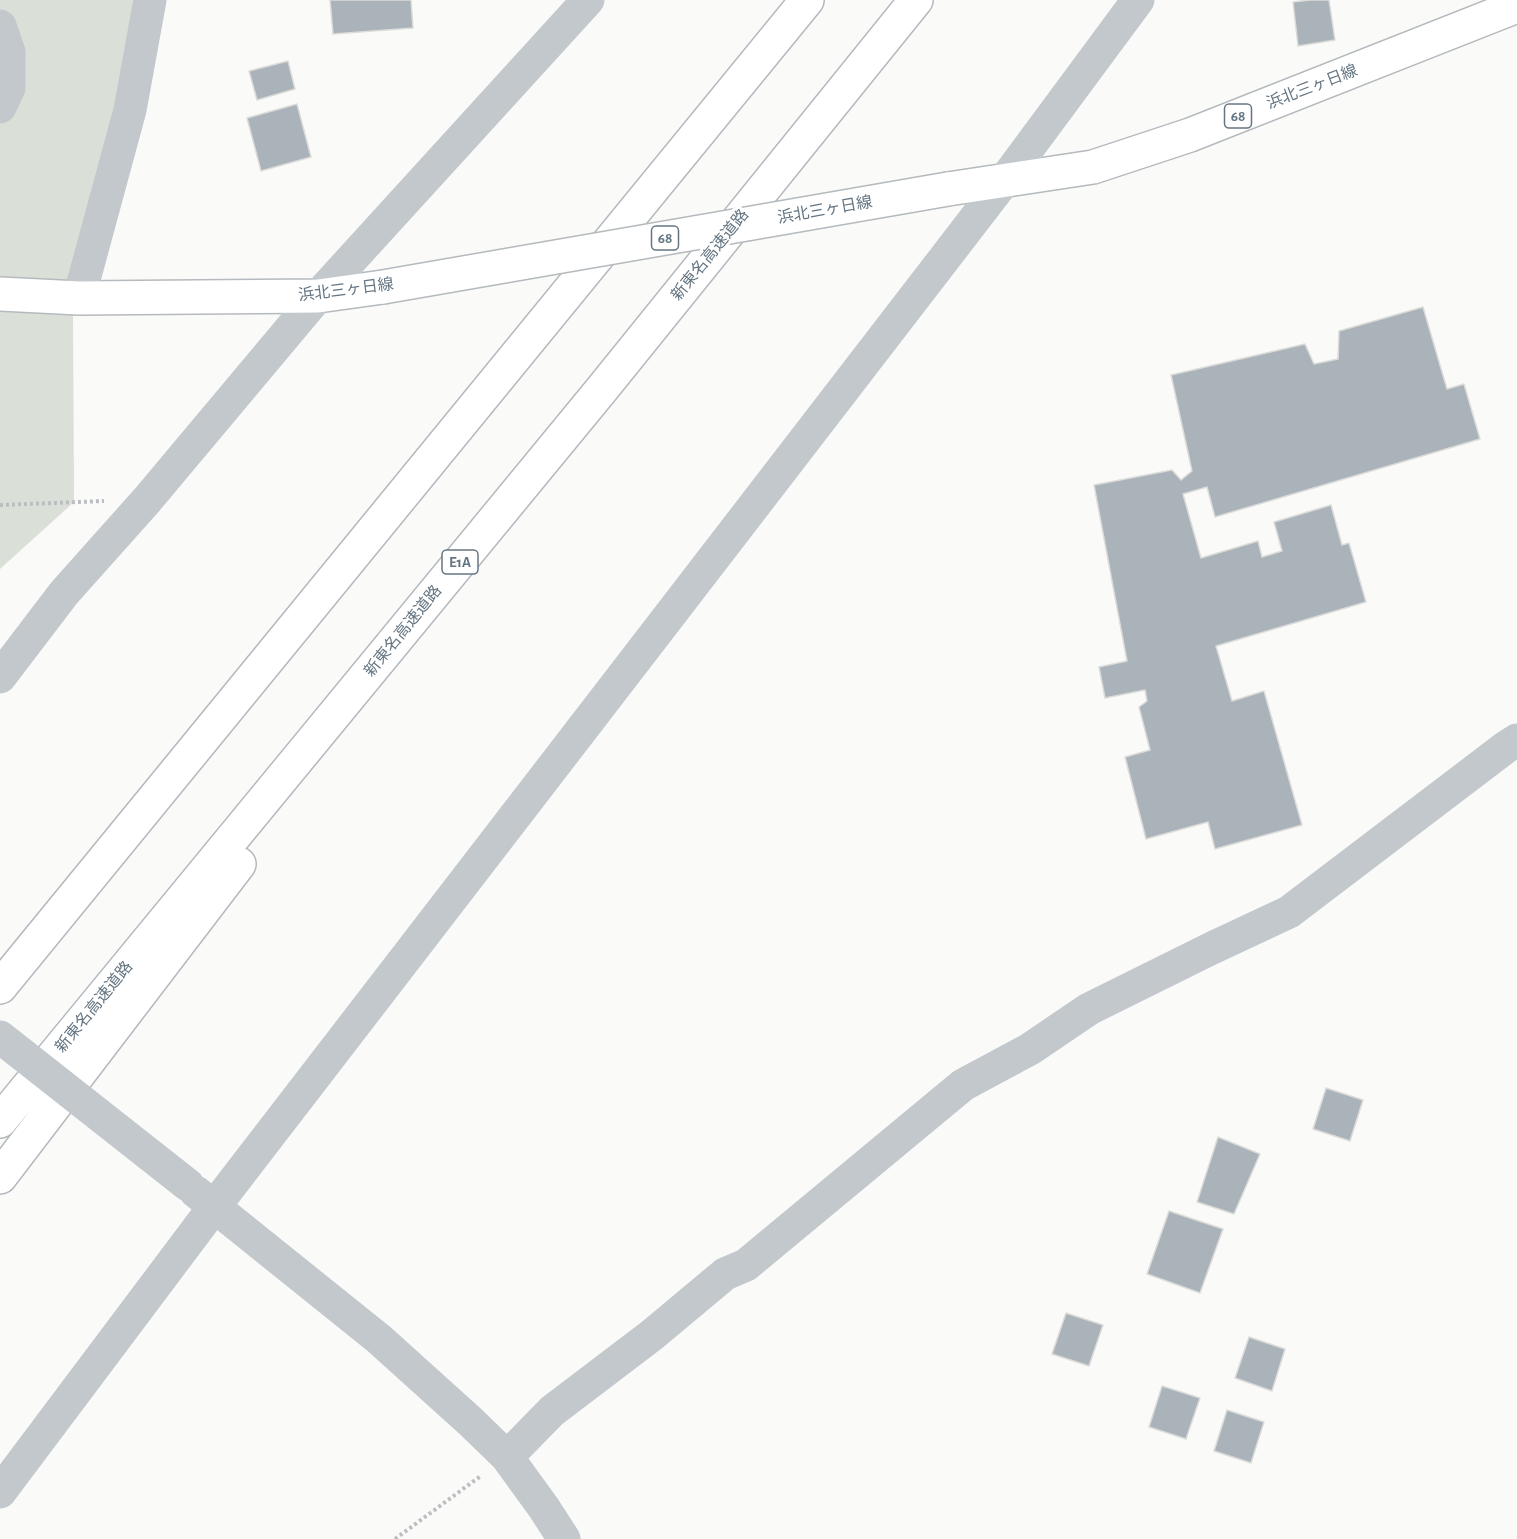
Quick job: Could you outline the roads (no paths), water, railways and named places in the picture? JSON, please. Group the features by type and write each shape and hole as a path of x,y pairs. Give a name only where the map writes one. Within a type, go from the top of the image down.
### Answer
{"main road":[{"path":"0,987 807,0"},
{"name":"新東名高速道路","path":"0,1121 602,389 916,0"},
{"name":"浜北三ヶ日線","path":"0,294 79,298 318,296 382,287 948,189 1093,167 1190,135 1517,6"},
{"path":"0,1177 602,389"}],"street":[{"path":"79,298 130,110 150,0"},
{"path":"0,677 64,593 147,500 318,296 588,0"},
{"path":"0,1492 214,1207 1004,181 1138,0"},
{"path":"0,26 9,52 9,88 0,107"},
{"path":"507,1457 552,1411 652,1335 725,1274 746,1265 963,1085 1030,1049 1089,1009 1289,912 1517,740"},
{"path":"0,1036 379,1339 507,1457 564,1539"}]}
